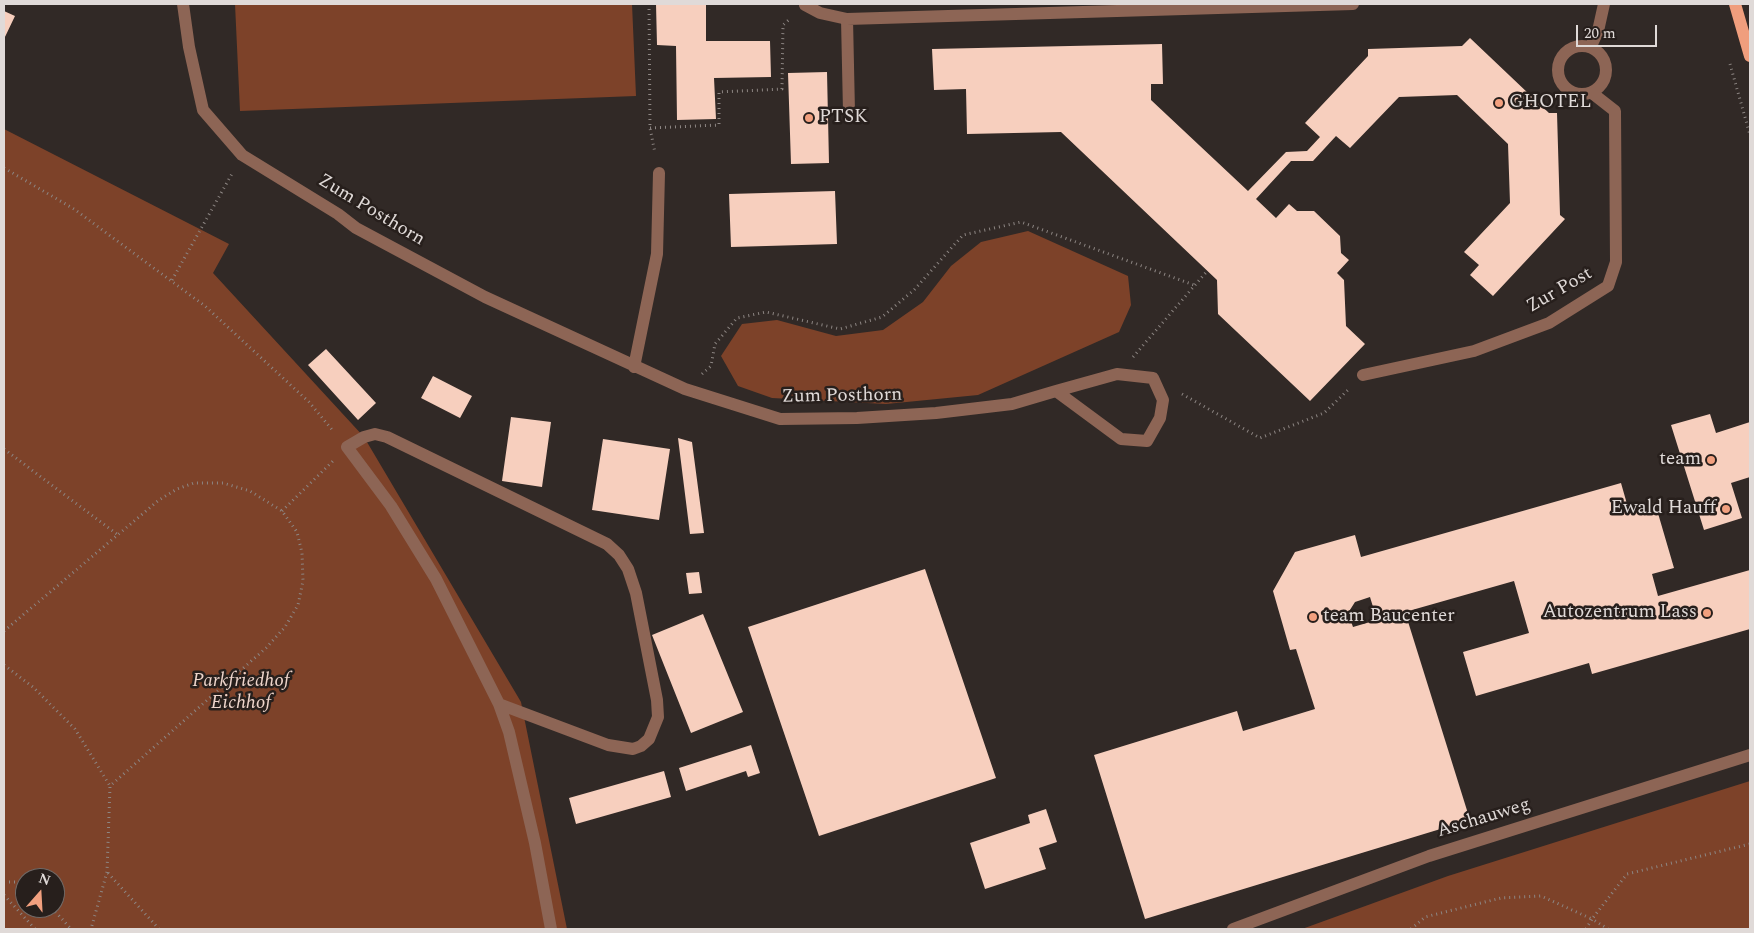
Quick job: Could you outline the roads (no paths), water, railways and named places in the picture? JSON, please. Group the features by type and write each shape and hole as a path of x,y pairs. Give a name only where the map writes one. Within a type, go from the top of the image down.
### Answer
{"main road":[{"path":"1735,4 1750,56"}],"street":[{"name":"Zum Posthorn","path":"183,4 189,47 203,110 242,155 338,214 356,228 476,293 634,367 685,389 780,419 857,418 936,413 1012,404 1056,391 1118,374 1153,378 1163,400 1160,418 1147,440 1121,439 1056,391"},
{"path":"805,5 820,13 847,19 1353,4"},
{"path":"1591,46 1598,31 1604,4"},
{"path":"847,19 850,112"},
{"path":"1591,46 1605,59 1606,78 1592,93 1573,93 1559,80 1558,61 1571,47 1591,46"},
{"name":"Zur Post","path":"1363,375 1474,351 1548,323 1608,286 1616,262 1615,111 1592,93"},
{"path":"634,367 657,254 660,173"},
{"path":"499,704 608,745 633,749 642,746 649,739 658,717 657,700 636,593 624,561 607,544 387,437 375,434 364,436 347,447 391,506 436,579 499,704 509,732 533,834 551,929"},
{"name":"Aschauweg","path":"1233,929 1429,856 1750,755"}],"place":[{"name":"GHOTEL","path":"1499,103"},
{"name":"PTSK","path":"809,118"},
{"name":"team","path":"1711,460"},
{"name":"Ewald Hauff","path":"1726,509"},
{"name":"Autozentrum Lass","path":"1707,613"},
{"name":"team Baucenter","path":"1313,617"}],"park label":[{"name":"Parkfriedhof Eichhof","path":"241,693"}]}
